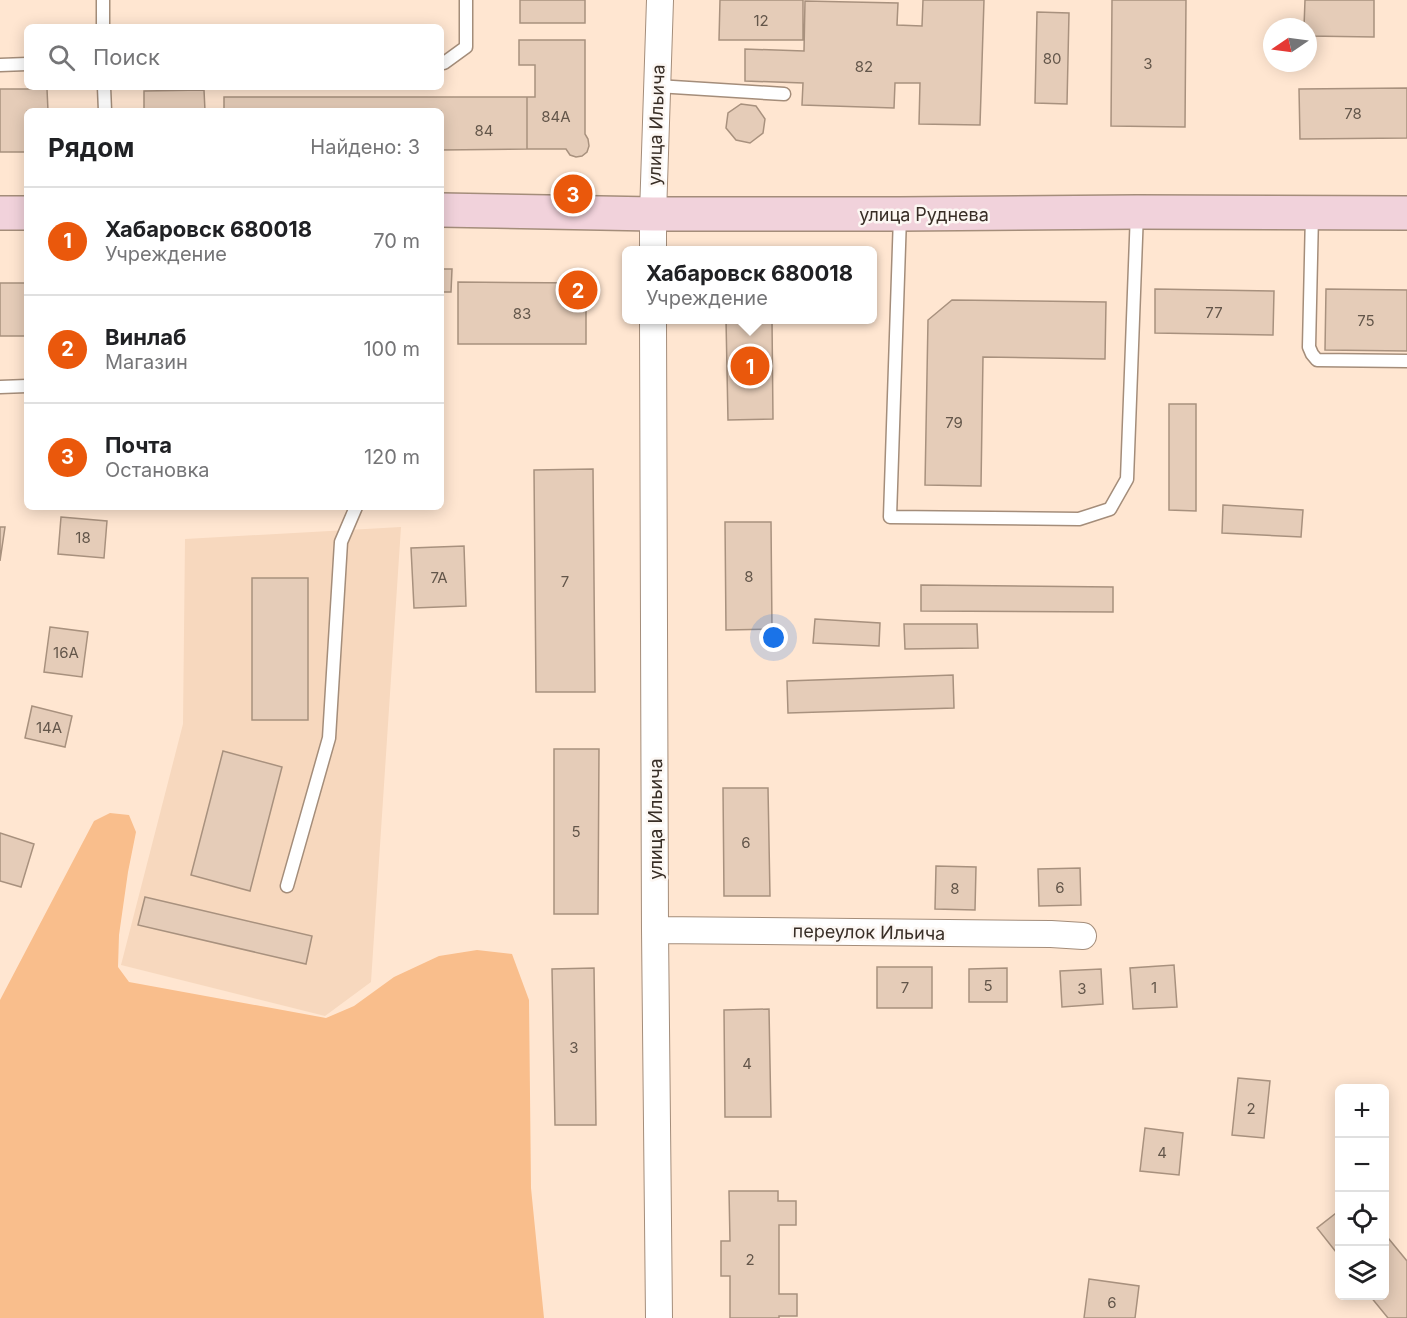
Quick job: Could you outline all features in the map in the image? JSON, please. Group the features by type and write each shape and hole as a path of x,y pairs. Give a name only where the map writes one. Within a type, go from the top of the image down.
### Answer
{"main road":[{"name":"улица Руднева","path":"444,210 653,214 1407,213"},
{"path":"0,213 24,213"}],"street":[{"name":"улица Ильича","path":"653,246 660,0"},
{"name":"улица Ильича","path":"653,324 659,1318"},
{"name":"переулок Ильича","path":"655,930 1083,936"}],"lane":[{"path":"103,0 103,24"},
{"path":"444,63 466,47 466,0"},
{"path":"0,64 24,64"},
{"path":"657,86 784,94"},
{"path":"104,90 105,108"},
{"path":"900,214 890,517 1079,519 1110,510 1127,479 1137,212"},
{"path":"1312,213 1309,347 1312,354 1317,360 1407,362"},
{"path":"0,387 24,386"},
{"path":"287,886 329,738 341,542 355,510"}],"shaded area":[{"path":"401,527 371,982 325,1016 121,965 183,724 185,539"},
{"path":"110,813 129,815 136,832 119,935 118,967 129,982 326,1018 354,1006 394,977 439,956 477,950 512,954 529,1000 531,1188 544,1318 0,1318 0,1000 94,821"}],"building":[{"path":"520,0 585,0 585,23 520,23"},
{"path":"720,0 803,0 803,40 719,40"},
{"path":"923,0 984,0 980,125 919,124 920,83 895,83 894,108 802,105 803,83 745,81 745,49 804,51 805,1 898,3 897,25 922,26"},
{"path":"1112,0 1186,0 1185,127 1111,126"},
{"path":"1305,0 1374,0 1374,37 1317,36 1317,18 1304,18"},
{"path":"1037,12 1069,13 1067,104 1035,103"},
{"path":"519,40 585,40 585,134 589,146 587,152 582,156 570,155 566,149 527,149 527,97 535,97 535,65 519,65"},
{"path":"1407,88 1407,138 1300,139 1299,89"},
{"path":"0,89 47,90 48,108 24,108 24,152 0,152"},
{"path":"204,90 205,108 144,108 144,91"},
{"path":"224,97 527,97 527,149 444,150 444,108 224,108"},
{"path":"741,104 756,106 765,119 763,133 750,143 736,140 726,128 728,113"},
{"path":"444,269 452,269 451,292 444,292"},
{"path":"458,282 586,283 586,344 458,344"},
{"path":"0,283 24,283 24,336 0,336"},
{"path":"1155,289 1274,291 1273,335 1155,333"},
{"path":"1326,289 1407,290 1407,351 1325,350"},
{"path":"952,300 1106,302 1105,359 983,357 981,486 925,485 928,320"},
{"path":"726,324 772,324 773,419 728,420"},
{"path":"1169,404 1196,404 1196,511 1169,510"},
{"path":"593,469 595,692 536,692 534,470"},
{"path":"1223,505 1303,510 1301,537 1222,533"},
{"path":"61,517 107,521 104,558 58,554"},
{"path":"725,522 771,522 772,629 726,630"},
{"path":"0,527 5,527 0,561"},
{"path":"464,546 466,606 414,608 411,548"},
{"path":"252,578 308,578 308,720 252,720"},
{"path":"921,585 1113,587 1113,612 921,611"},
{"path":"815,619 880,623 879,646 813,643"},
{"path":"904,624 977,624 978,648 905,649"},
{"path":"50,627 88,632 82,677 44,672"},
{"path":"953,675 954,708 788,713 787,681"},
{"path":"32,706 72,716 65,747 25,738"},
{"path":"554,749 599,749 598,914 554,914"},
{"path":"223,751 282,767 250,891 191,875"},
{"path":"723,788 768,788 770,896 724,896"},
{"path":"0,833 34,844 21,887 0,881"},
{"path":"936,866 976,867 975,910 935,909"},
{"path":"1080,868 1081,905 1039,906 1038,869"},
{"path":"145,897 312,936 306,964 138,925"},
{"path":"1174,965 1177,1007 1133,1009 1130,968"},
{"path":"877,967 932,967 932,1008 877,1008"},
{"path":"594,968 596,1125 555,1125 552,969"},
{"path":"1007,968 1007,1002 969,1002 969,969"},
{"path":"1101,969 1103,1004 1062,1007 1060,971"},
{"path":"769,1009 771,1117 725,1117 724,1010"},
{"path":"1238,1078 1270,1081 1264,1138 1232,1135"},
{"path":"1145,1128 1183,1133 1179,1175 1140,1171"},
{"path":"729,1191 778,1191 778,1201 796,1201 796,1225 779,1225 779,1294 797,1294 797,1316 730,1318 730,1276 721,1276 721,1241 730,1241"},
{"path":"1335,1214 1335,1251 1317,1228"},
{"path":"1389,1239 1407,1261 1407,1318 1388,1318 1373,1300 1389,1300"},
{"path":"1089,1279 1139,1286 1135,1318 1084,1318"}],"place":[{"name":"Почта","path":"573,194"},
{"name":"Винлаб","path":"578,290"},
{"name":"Хабаровск 680018","path":"750,366"}]}
